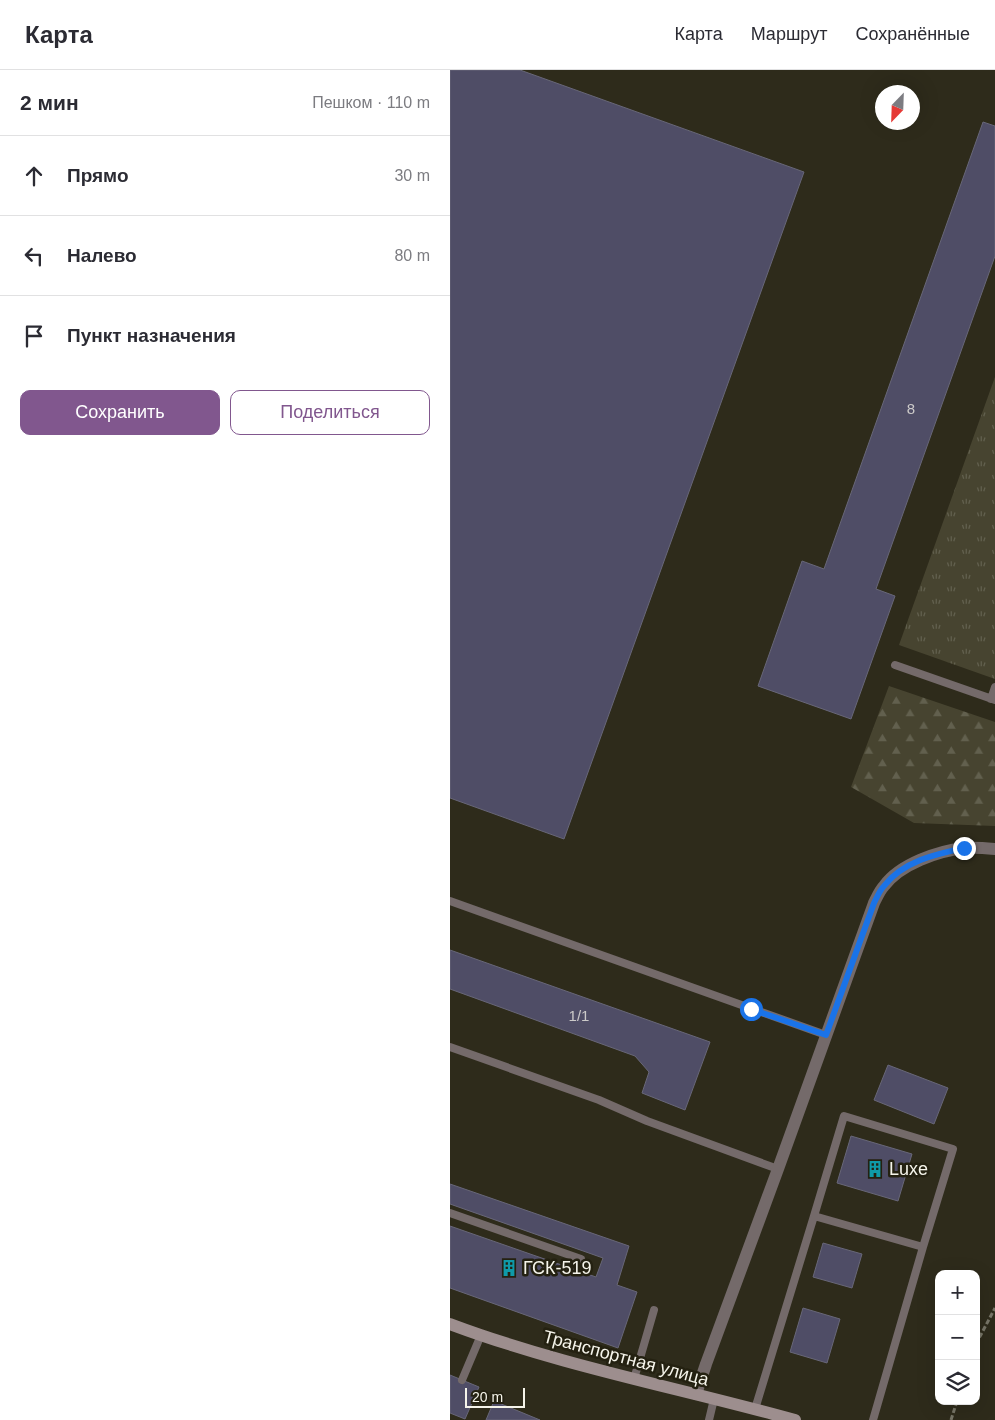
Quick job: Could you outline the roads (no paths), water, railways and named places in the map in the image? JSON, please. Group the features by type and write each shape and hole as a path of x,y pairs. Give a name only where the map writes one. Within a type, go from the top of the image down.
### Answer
{"main road":[{"name":"Транспортная улица","path":"450,1324 536,1353 795,1420"}],"street":[{"path":"696,1394 874,903 883,886 914,863 934,855 964,848 995,848"}],"lane":[{"path":"895,666 993,700 995,687"},
{"path":"450,901 826,1035"},
{"path":"450,1047 600,1100 647,1120 778,1169"},
{"path":"755,1409 844,1116 953,1149 873,1420"},
{"path":"450,1213 581,1260"},
{"path":"814,1216 923,1247"},
{"path":"634,1379 654,1310"},
{"path":"462,1380 481,1335"},
{"path":"709,1420 714,1399"}],"place":[{"name":"Luxe","path":"875,1169"},
{"name":"ГСК-519","path":"509,1268"}]}
